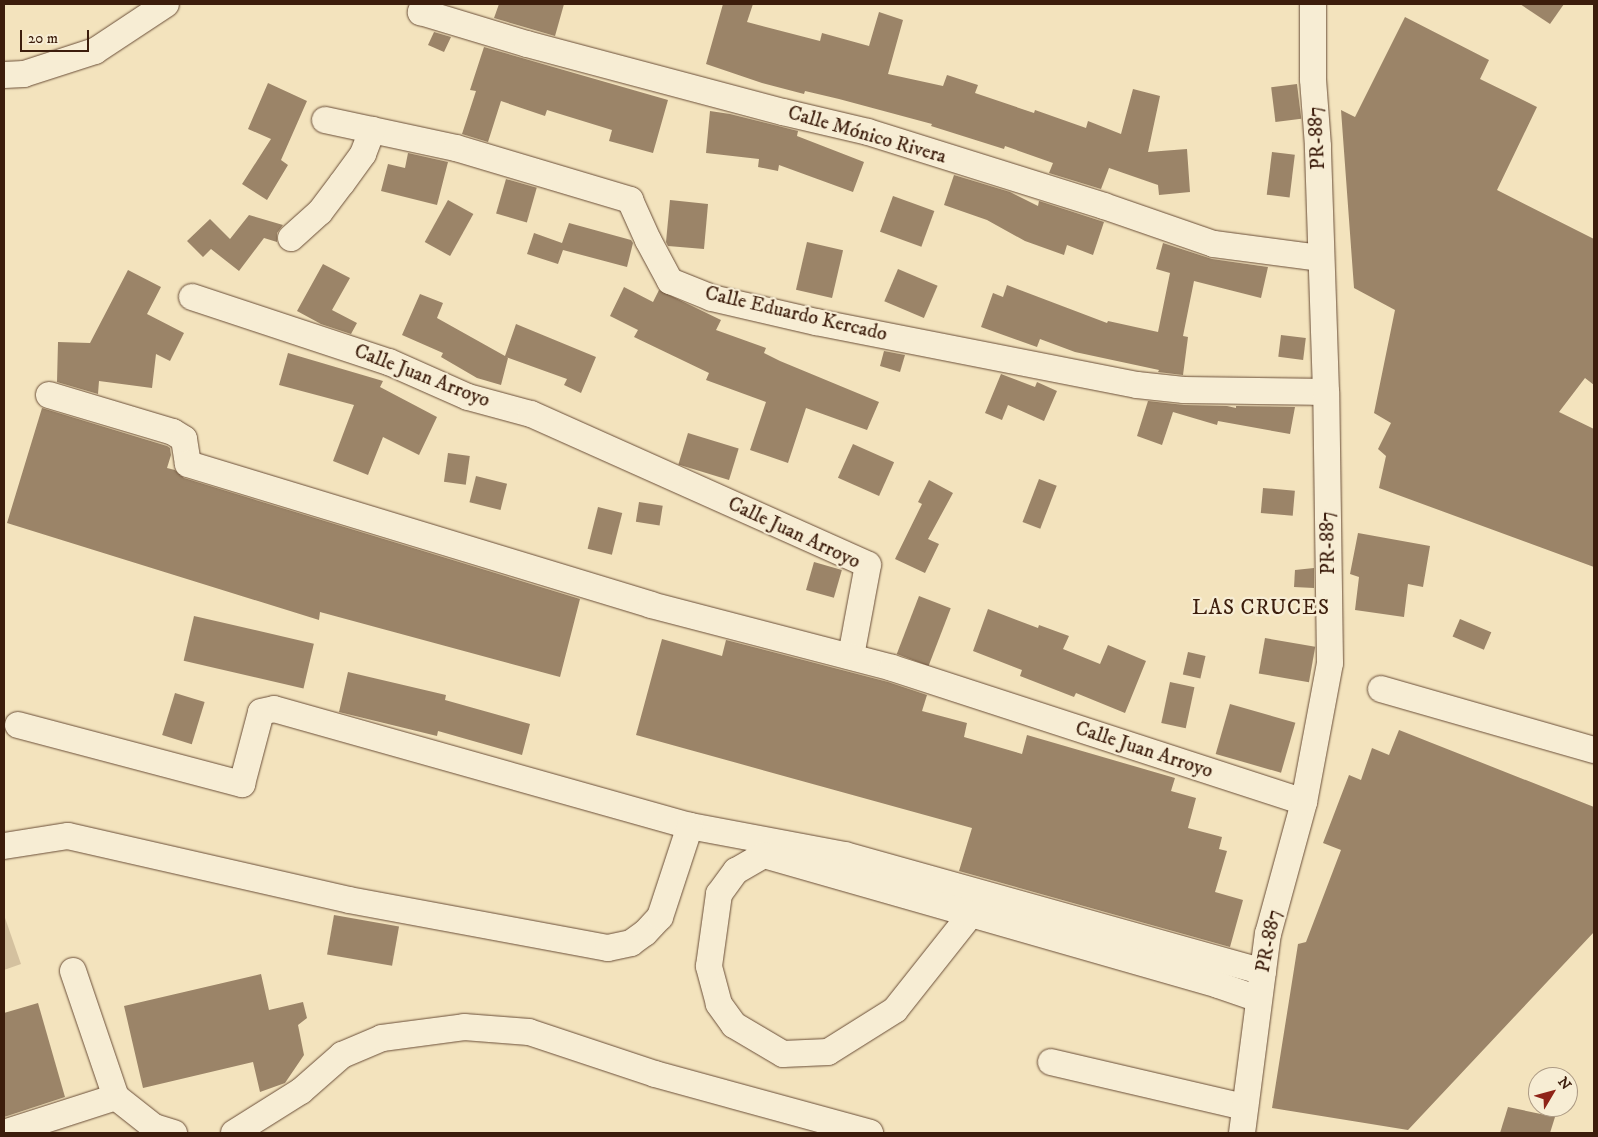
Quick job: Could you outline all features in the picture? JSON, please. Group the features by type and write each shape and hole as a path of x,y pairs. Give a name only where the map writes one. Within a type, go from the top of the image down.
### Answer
{"street":[{"path":"4,74 24,74 95,51 166,4"},
{"name":"Calle Mónico Rivera","path":"424,4 421,12 527,44 782,112 868,132 1104,206 1214,244 1321,258"},
{"name":"PR-887","path":"1242,1133 1268,934 1304,802 1330,663 1326,392 1318,146 1313,79 1313,4"},
{"name":"Calle Eduardo Kercado","path":"325,120 456,148 630,200 648,240 670,281 712,298 816,322 1137,385 1184,390 1326,392"},
{"path":"291,238 320,212 363,154 372,130"},
{"name":"Calle Juan Arroyo","path":"192,298 389,362 468,397 531,414 868,565 851,656 1304,802"},
{"path":"48,395 173,432 184,439 188,464 651,605 851,656"},
{"path":"1381,689 1594,750"},
{"path":"18,725 242,784 260,712 274,709 690,826 845,856 1263,972"},
{"path":"4,846 68,836 349,900 608,948 631,943 645,933 660,917 690,826"},
{"path":"971,914 896,1010 828,1052 783,1054 734,1025 718,1004 709,966 719,894 736,871 764,855 1218,984 1259,998"},
{"path":"73,971 116,1097 154,1127 174,1133"},
{"path":"234,1133 301,1091 342,1056 382,1038 464,1027 529,1032 620,1063 870,1133"},
{"path":"1051,1062 1245,1106"},
{"path":"4,1133 116,1097"}],"shaded area":[{"path":"4,915 21,964 4,970"}],"building":[{"path":"499,4 564,4 555,36 494,18"},
{"path":"723,4 753,4 747,22 820,41 822,33 869,46 879,12 903,20 888,74 943,86 947,75 978,85 975,93 1034,113 1035,110 1086,128 1088,121 1121,134 1133,89 1160,96 1148,152 1187,149 1190,192 1159,195 1158,185 1109,168 1101,189 1049,173 1053,163 1005,146 1004,149 931,126 932,124 839,99 805,91 804,94 762,83 706,64"},
{"path":"1520,4 1564,4 1550,24"},
{"path":"1405,17 1489,60 1480,79 1537,107 1497,190 1594,239 1594,385 1585,378 1559,412 1594,429 1594,567 1379,488 1386,456 1378,449 1391,423 1374,413 1395,310 1354,288 1341,110 1355,117"},
{"path":"434,32 451,37 444,52 428,45"},
{"path":"484,47 668,100 653,153 609,141 612,130 547,110 545,116 501,101 488,142 462,134 476,91 470,90"},
{"path":"268,83 307,101 281,160 288,165 267,200 242,184 271,139 248,129"},
{"path":"1297,84 1301,119 1275,122 1271,87"},
{"path":"710,111 730,114 798,131 797,136 864,162 853,192 779,165 778,171 758,167 759,159 706,153"},
{"path":"1272,152 1295,155 1290,197 1267,195"},
{"path":"408,153 448,162 437,205 381,191 388,164 405,168"},
{"path":"954,175 1010,192 1038,206 1039,201 1104,222 1093,255 1067,245 1064,255 1025,241 987,220 944,205"},
{"path":"506,179 537,188 527,222 496,214"},
{"path":"893,196 934,211 921,247 880,232"},
{"path":"448,200 473,214 450,256 425,242"},
{"path":"670,200 708,204 704,249 668,246 666,242"},
{"path":"249,215 283,225 277,233 277,242 264,238 239,271 211,249 203,257 187,241 210,219 230,239"},
{"path":"569,223 631,240 633,243 627,267 563,250 558,264 527,254 534,233 562,243"},
{"path":"807,242 843,250 832,298 796,290"},
{"path":"1163,243 1212,259 1268,267 1261,298 1194,281 1183,336 1188,337 1183,375 1158,372 1159,370 1075,352 1040,339 1037,347 981,327 993,293 1003,297 1007,285 1107,323 1108,321 1158,332 1170,273 1156,269"},
{"path":"323,264 350,278 332,310 357,323 351,334 321,324 297,311"},
{"path":"898,269 938,286 924,318 884,301"},
{"path":"128,270 161,287 147,314 184,333 170,361 156,354 152,388 99,381 98,394 57,382 58,342 90,343"},
{"path":"624,287 653,302 659,290 721,320 716,330 766,348 764,353 780,361 879,402 867,430 806,408 788,463 750,450 766,402 706,380 709,373 634,337 638,330 610,316"},
{"path":"420,294 443,303 437,318 505,356 516,324 596,357 581,393 564,385 567,379 506,357 508,358 501,385 477,378 441,357 443,353 402,335"},
{"path":"1281,335 1306,338 1303,360 1278,357"},
{"path":"884,351 905,355 900,372 880,366"},
{"path":"288,353 383,381 380,387 437,417 419,455 383,437 368,475 333,461 354,405 279,385"},
{"path":"1001,374 1035,387 1037,382 1057,391 1044,421 1008,405 1002,420 985,413"},
{"path":"1148,401 1236,408 1236,406 1295,407 1290,434 1218,421 1217,425 1173,412 1162,445 1137,436"},
{"path":"42,408 167,446 170,448 171,455 167,468 175,470 184,478 580,599 560,677 320,612 319,620 7,523"},
{"path":"688,433 739,448 729,480 678,465"},
{"path":"853,444 894,462 879,496 838,478"},
{"path":"448,453 470,456 466,485 444,482"},
{"path":"476,476 507,484 501,510 469,502"},
{"path":"1039,479 1057,486 1040,529 1023,522"},
{"path":"929,480 953,493 928,539 939,544 925,573 895,559 922,504 918,502"},
{"path":"1263,488 1295,491 1293,516 1261,513"},
{"path":"639,502 663,506 660,526 636,522"},
{"path":"598,507 622,513 612,555 588,549"},
{"path":"1358,533 1430,546 1423,587 1408,584 1404,617 1355,610 1359,577 1350,574"},
{"path":"814,562 842,570 834,598 806,590"},
{"path":"1314,568 1314,588 1294,587 1295,570"},
{"path":"919,596 951,608 929,666 897,654"},
{"path":"988,609 1038,628 1039,625 1069,636 1063,649 1100,664 1108,645 1146,661 1125,713 1076,693 1074,697 1020,676 1022,670 973,651"},
{"path":"194,616 314,644 303,688 184,661"},
{"path":"1460,619 1491,632 1484,650 1453,636"},
{"path":"1265,638 1315,647 1309,682 1259,673"},
{"path":"662,639 722,656 726,640 888,682 927,695 922,711 967,723 964,737 1022,754 1027,735 1175,778 1171,791 1196,798 1188,828 1222,837 1219,849 1227,851 1215,892 1243,900 1230,947 959,871 972,828 636,735"},
{"path":"1188,652 1206,656 1200,678 1183,674"},
{"path":"348,672 446,695 445,700 530,724 522,755 438,731 437,736 339,712"},
{"path":"1170,682 1194,687 1186,728 1161,723"},
{"path":"175,693 205,702 192,744 162,735"},
{"path":"1230,704 1295,723 1281,773 1216,754"},
{"path":"1399,730 1594,807 1594,932 1408,1130 1272,1108 1298,944 1306,942 1341,850 1323,843 1349,775 1361,780 1372,748 1389,755"},
{"path":"334,915 399,926 392,966 327,954"},
{"path":"261,974 269,1010 303,1002 307,1018 298,1025 304,1055 285,1083 260,1092 253,1062 143,1088 124,1006"},
{"path":"38,1003 65,1097 4,1117 4,1013"},
{"path":"1508,1107 1528,1111 1528,1117 1555,1117 1550,1133 1500,1133"}],"district":[{"name":"LAS CRUCES","path":"1261,608"}]}
